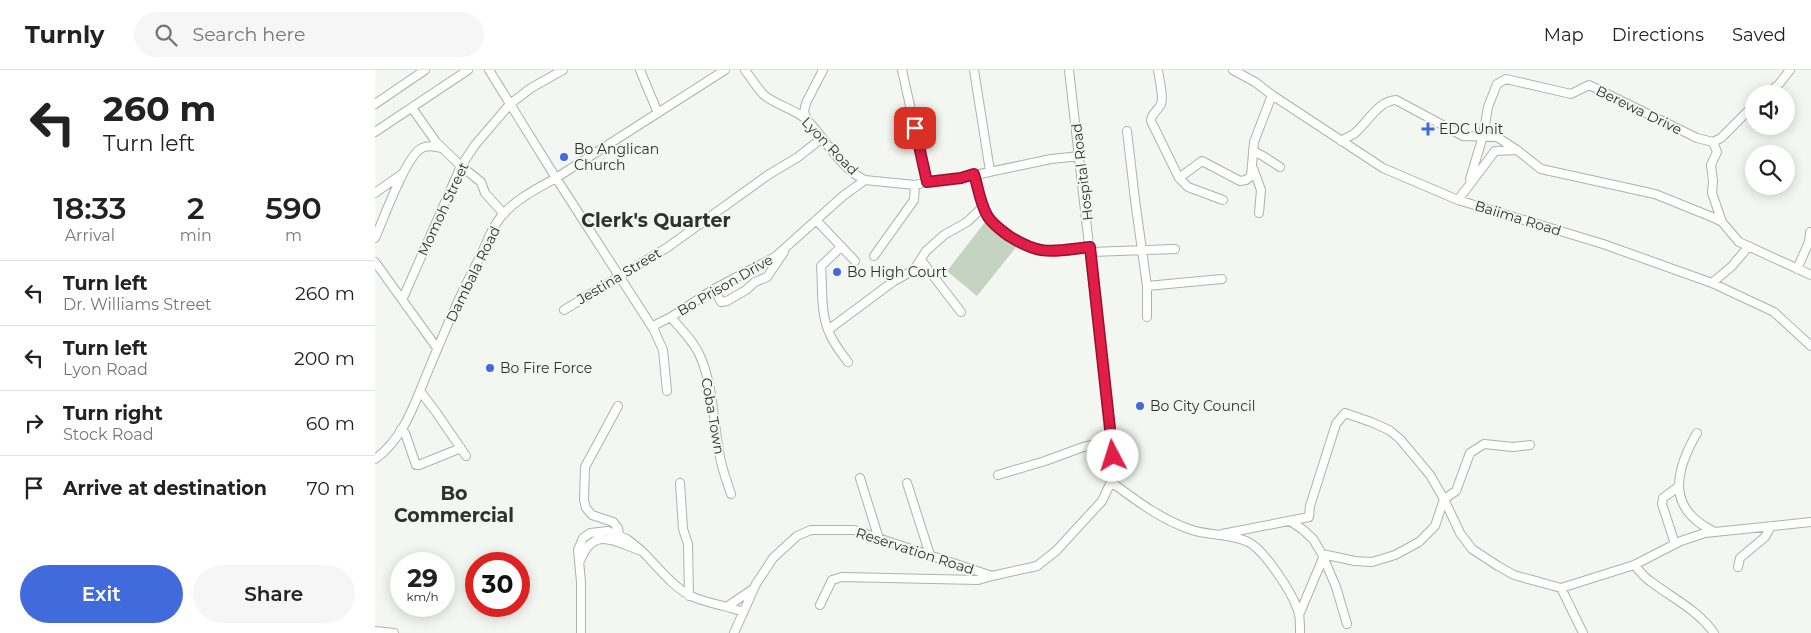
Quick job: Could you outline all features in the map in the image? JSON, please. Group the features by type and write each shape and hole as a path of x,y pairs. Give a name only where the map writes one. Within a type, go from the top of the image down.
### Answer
{"street":[{"path":"375,104 425,70"},
{"path":"375,132 468,70"},
{"path":"489,70 654,330 663,350 667,391"},
{"name":"Momoh Street","path":"403,298 461,166 483,134 510,104 531,88 563,70"},
{"path":"640,70 658,114"},
{"name":"Dambala Road","path":"375,459 387,451 401,429 420,391 437,348 490,232 504,214 530,192 556,178 725,70"},
{"name":"Lyon Road","path":"745,70 764,95 793,110 807,120 838,157 859,177 865,180 915,185 961,178 1051,159 1080,156"},
{"path":"807,120 804,112 806,103 823,70"},
{"path":"902,70 927,182"},
{"path":"974,70 991,171"},
{"name":"Hospital Road","path":"1069,70 1112,441 1111,482"},
{"path":"1158,70 1162,100 1151,117 1151,121 1179,178 1188,187 1223,200"},
{"name":"Baiima Road","path":"1233,70 1255,82 1383,168 1458,200 1603,244 1712,283 1773,312 1811,346"},
{"path":"1778,85 1790,70"},
{"name":"Berewa Drive","path":"1469,183 1483,136 1488,107 1497,84 1506,79 1571,94 1589,86 1697,138 1713,142"},
{"path":"1179,178 1202,161 1240,181 1246,180 1251,176 1254,142 1272,95"},
{"path":"1341,141 1354,134 1389,100 1396,100 1463,136 1497,137 1541,169 1655,194 1712,216 1722,222 1739,242 1811,275"},
{"path":"793,110 806,103"},
{"path":"412,108 436,142 481,182 485,193 504,214"},
{"path":"1722,222 1712,193 1711,165 1717,152 1713,142 1721,138 1745,114"},
{"path":"1127,131 1147,286 1147,317"},
{"name":"Jestina Street","path":"564,310 668,247 822,138"},
{"path":"375,238 402,174 410,160 420,148 431,145 443,148"},
{"path":"1458,200 1495,151 1517,150"},
{"path":"1253,152 1263,156 1280,168"},
{"path":"1253,168 1261,190 1259,213"},
{"path":"375,193 402,174"},
{"path":"974,174 987,216 1003,232 1022,244 1039,251 1091,249 1175,250"},
{"name":"Bo Prison Drive","path":"654,330 655,325 671,317 714,289 775,257 865,180"},
{"path":"874,256 914,200 915,185"},
{"path":"828,330 893,281 914,270 926,250 967,222 984,206"},
{"path":"817,220 855,261"},
{"path":"1797,269 1809,242 1809,232"},
{"path":"714,289 721,302 727,301 746,290 755,282 767,277 789,244"},
{"path":"1712,283 1732,266 1749,246"},
{"path":"841,247 821,266 823,305 832,340 848,362"},
{"path":"921,260 961,312"},
{"path":"375,262 403,298 437,348"},
{"path":"1147,286 1222,279"},
{"name":"Coba Town","path":"671,317 701,356 712,395 720,458 731,494"},
{"path":"420,391 466,456"},
{"path":"618,406 585,467 584,500 586,508 592,516 613,522 618,528 619,535"},
{"path":"1222,534 1309,516 1310,506 1337,424 1345,413 1389,430 1400,439 1430,475 1460,533 1472,549 1514,575 1561,588 1634,565 1675,544 1713,531 1811,522"},
{"path":"401,429 405,433 415,465 461,448"},
{"path":"1697,433 1686,453 1677,487 1685,510 1702,526 1713,531"},
{"path":"998,475 1083,447 1112,441"},
{"path":"1323,556 1372,562 1395,555 1419,542 1435,526 1444,499 1455,491 1470,453 1481,445 1513,447 1530,445"},
{"path":"860,478 879,538"},
{"path":"1111,482 1159,516 1192,530 1222,534 1247,541 1275,569 1299,615 1300,633"},
{"name":"Reservation Road","path":"734,633 753,589 773,558 797,536 811,530 854,530 992,576 1037,566 1056,551 1102,501 1111,482"},
{"path":"680,483 683,529 688,544 689,596"},
{"path":"907,483 929,555"},
{"path":"1675,544 1662,504 1663,498 1677,487"},
{"path":"1290,521 1313,539 1323,556 1336,587 1347,624"},
{"path":"1739,567 1740,558 1765,537 1771,526"},
{"path":"581,633 580,561 578,550 583,538 590,533 608,531 619,535 642,551 689,596 716,606 728,606 743,612"},
{"path":"580,561 585,550 594,540 602,538 642,551"},
{"path":"1299,615 1323,556"},
{"path":"1634,565 1649,580 1687,606 1714,633"},
{"path":"820,605 832,580 842,577 978,580 992,576"},
{"path":"1561,588 1583,633"},
{"path":"728,606 753,589"},
{"path":"375,630 394,633"}],"green space":[{"path":"986,221 1017,246 977,296 947,271"}],"place":[{"name":"EDC Unit","path":"1428,129"},
{"name":"Bo Anglican Church","path":"564,157"},
{"name":"Bo High Court","path":"837,272"},
{"name":"Bo Fire Force","path":"490,368"},
{"name":"Bo City Council","path":"1140,406"}],"district":[{"name":"Clerk's Quarter","path":"656,220"},
{"name":"Bo Commercial","path":"454,504"}],"route":[{"path":"915,128 927,182 961,178 974,174 987,216 1003,232 1022,244 1039,251 1090,247 1113,456"}]}
